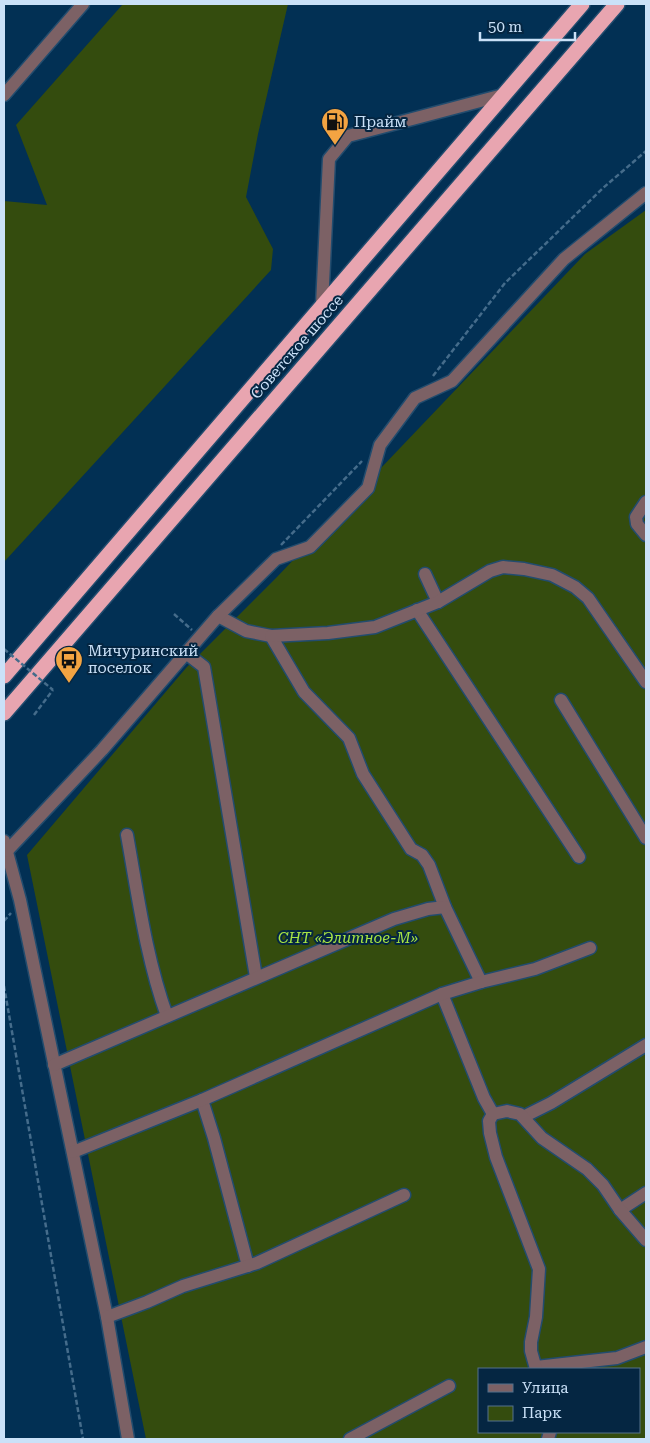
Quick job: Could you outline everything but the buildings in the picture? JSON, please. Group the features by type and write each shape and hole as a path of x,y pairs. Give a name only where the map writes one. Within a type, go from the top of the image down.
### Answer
{"highway":[{"name":"Советское шоссе","path":"4,676 582,4"},
{"name":"Советское шоссе","path":"4,713 616,4"}],"street":[{"path":"4,96 83,4"},
{"path":"322,305 330,159 348,136 503,95"},
{"path":"128,1439 107,1317 20,900 6,846 102,750 218,616 276,559 310,547 368,488 380,445 415,398 452,381 564,259 646,192"},
{"path":"646,502 636,517 637,524 646,535"},
{"path":"218,616 246,631 272,636 328,633 375,627 438,602 490,572 503,567 524,569 552,575 575,587 588,598 646,682"},
{"path":"425,574 438,602"},
{"path":"417,610 579,857"},
{"path":"272,636 304,692 350,738 363,774 411,849 422,855 429,865 445,907 481,982"},
{"path":"186,653 204,667 256,977"},
{"path":"561,700 646,838"},
{"path":"127,835 152,969 167,1016"},
{"path":"54,1064 394,919 428,909 445,907"},
{"path":"73,1152 202,1100 442,994 481,982 536,969 590,948"},
{"path":"442,994 484,1098 493,1114"},
{"path":"523,1117 551,1103 646,1045"},
{"path":"202,1100 248,1266"},
{"path":"493,1114 507,1112 520,1114 542,1138 587,1169 603,1185 620,1210 646,1240"},
{"path":"493,1114 490,1121 490,1133 496,1157 540,1269 536,1316 531,1342 531,1351 536,1368 617,1358 646,1347"},
{"path":"620,1210 646,1193"},
{"path":"107,1317 183,1286 248,1266 404,1195"},
{"path":"350,1439 449,1386"}],"path":[{"path":"415,398 505,284 603,188 646,151"},
{"path":"276,559 282,543 380,445"},
{"path":"174,614 190,628"},
{"path":"4,649 53,690 34,715"},
{"path":"4,986 83,1439"}],"green space":[{"path":"123,4 288,4 258,134 246,197 273,249 271,270 4,562 4,201 47,205 16,125"},
{"name":"СНТ «Элитное-М»","path":"646,210 646,1439 146,1439 27,855 186,668 277,577 585,254"}],"place":[{"name":"Прайм","path":"335,146"},
{"name":"Мичуринский поселок","path":"69,684"}]}
